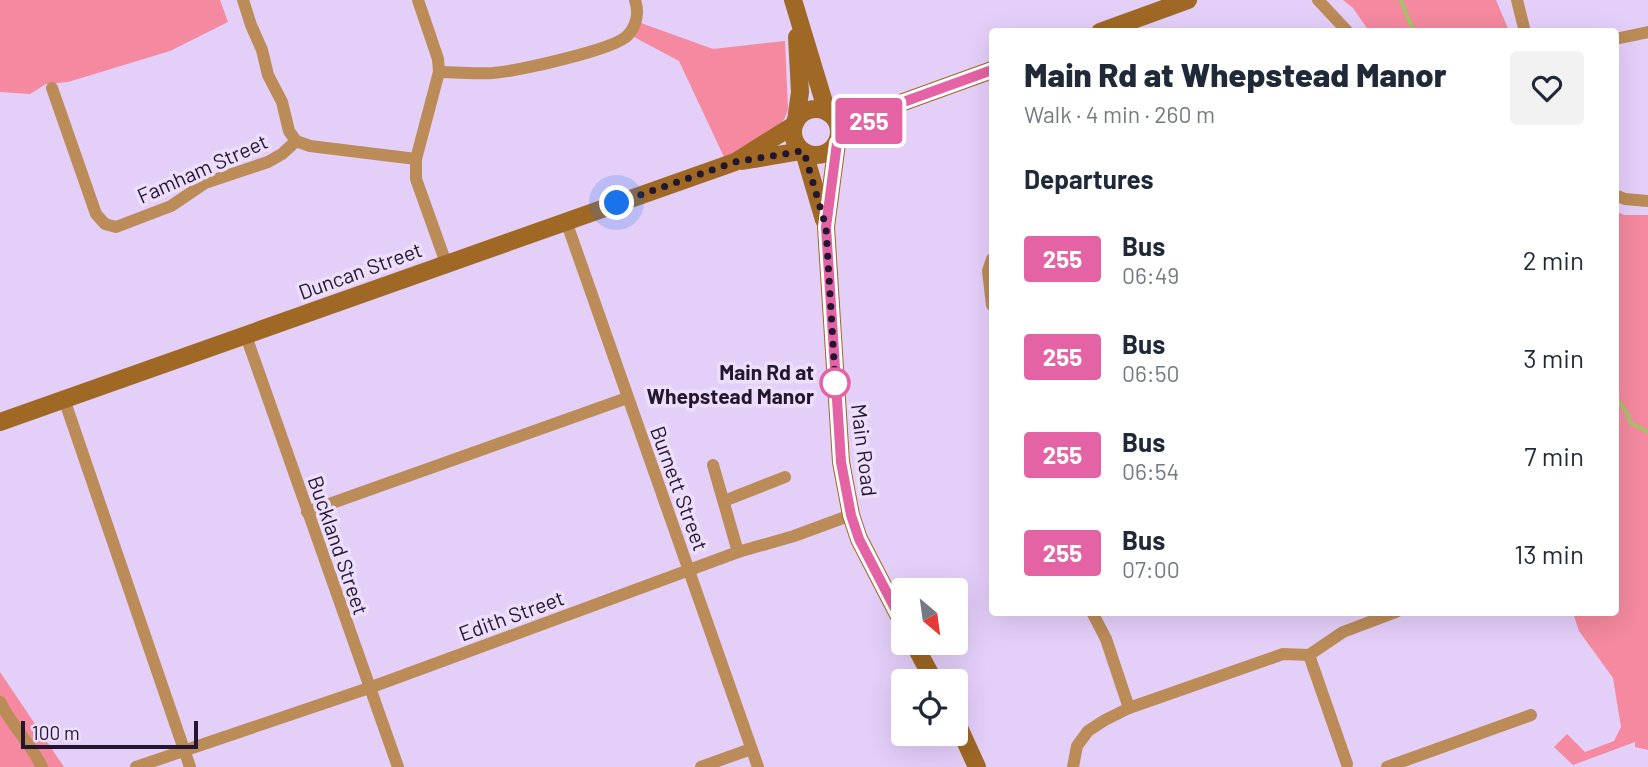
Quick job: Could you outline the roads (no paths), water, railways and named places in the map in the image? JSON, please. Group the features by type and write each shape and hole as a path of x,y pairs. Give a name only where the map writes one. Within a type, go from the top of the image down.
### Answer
{"street":[{"path":"243,0 262,50 268,75 282,102 289,131 296,141"},
{"path":"418,0 438,59 439,72 416,159 416,178 446,263"},
{"path":"439,72 492,73 536,67 611,44 627,36 636,20 638,9 635,0"},
{"path":"1111,28 1188,0"},
{"path":"1318,0 1345,28"},
{"path":"1517,0 1524,28"},
{"path":"794,6 829,113 839,126 838,142"},
{"path":"794,6 800,92 794,141 803,151 812,155 824,154 884,109"},
{"path":"1619,38 1648,32"},
{"path":"795,123 810,110 819,109 829,113 884,109 989,71"},
{"name":"Famham Street","path":"52,88 96,214 105,224 116,227 171,206 205,183 268,162 296,141 310,146 416,159"},
{"name":"Duncan Street","path":"735,162 795,123"},
{"name":"Main Road","path":"838,142 826,227 841,462 851,515 868,560 891,602"},
{"name":"Duncan Street","path":"0,422 735,162 803,151"},
{"name":"Main Road","path":"803,151 826,227"},
{"path":"1619,197 1648,201"},
{"name":"Burnett Street","path":"566,221 758,767"},
{"name":"Buckland Street","path":"246,336 398,767"},
{"path":"307,512 627,398"},
{"path":"64,399 190,767"},
{"path":"713,465 738,552"},
{"path":"724,501 785,477"},
{"name":"Edith Street","path":"136,767 369,688 738,552 794,536 851,515"},
{"path":"1094,616 1106,639 1129,708"},
{"path":"1073,767 1077,746 1088,731 1129,708 1283,654 1309,655 1343,632 1385,616"},
{"path":"1309,655 1348,766"},
{"path":"0,702 9,720 38,757 42,767"},
{"path":"1387,767 1531,715"},
{"path":"969,747 977,767"},
{"path":"969,747 984,767"},
{"path":"701,767 751,749"}],"waterway":[{"path":"1401,1 1412,28"},
{"path":"1619,402 1627,413 1629,422 1648,432"}],"place":[{"name":"Main Rd at Whepstead Manor","path":"835,383"}]}
